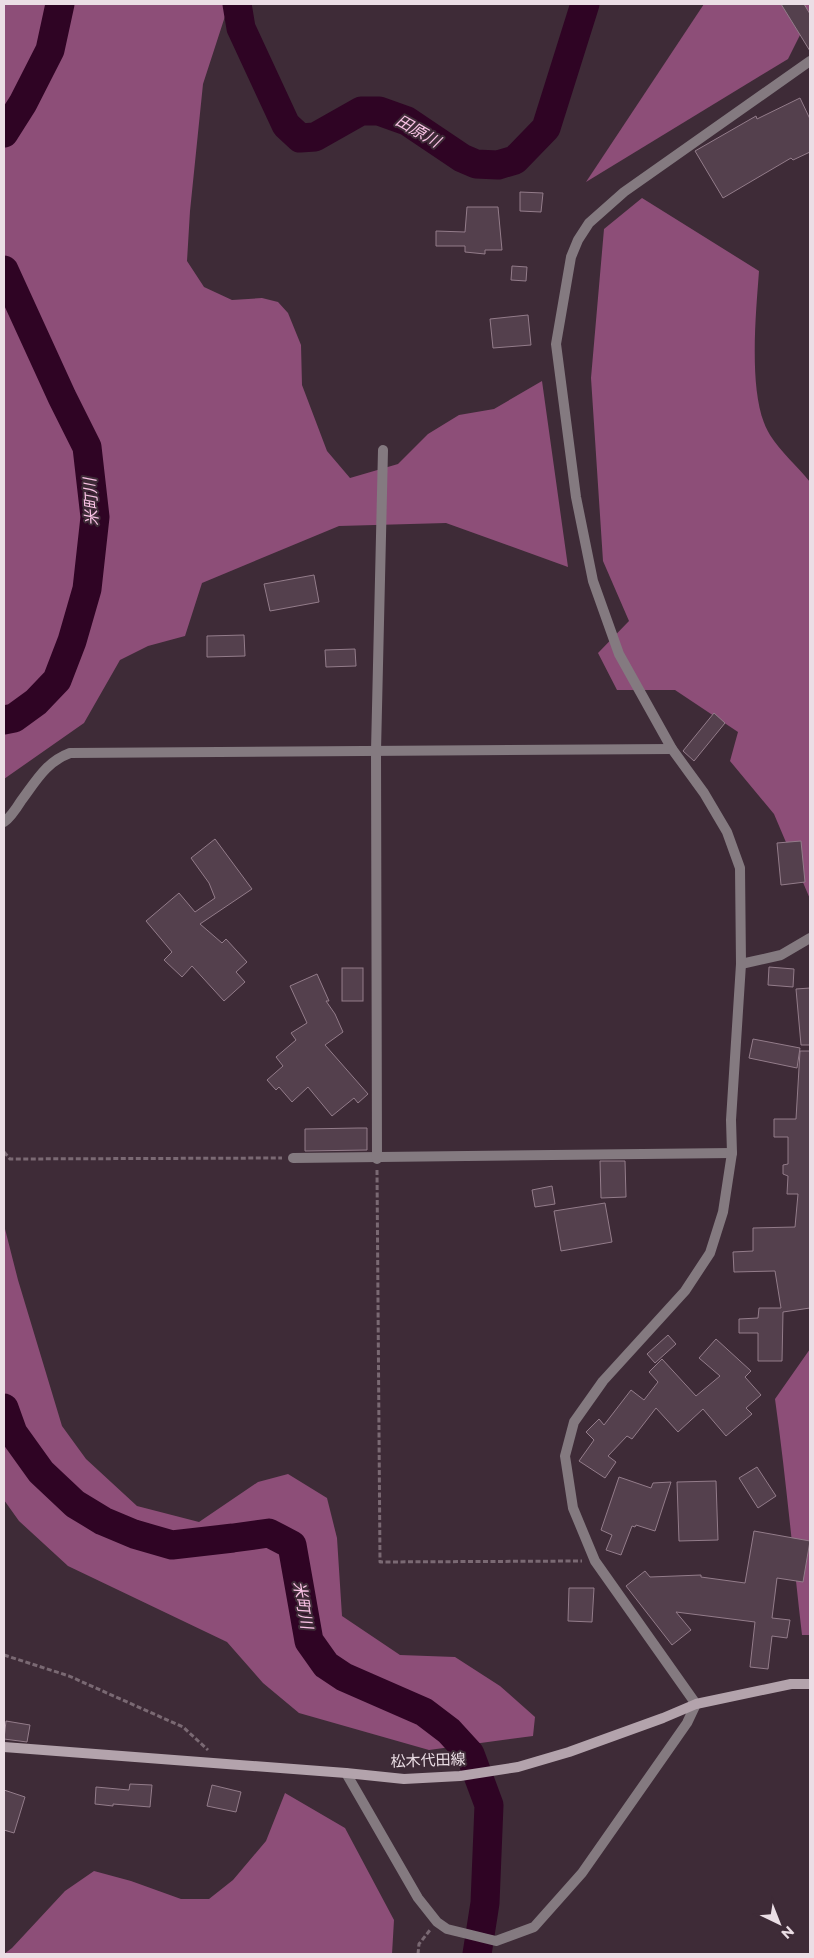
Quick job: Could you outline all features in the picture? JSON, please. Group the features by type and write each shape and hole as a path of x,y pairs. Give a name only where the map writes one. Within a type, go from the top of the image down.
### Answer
{"main road":[{"name":"松木代田線","path":"4,1746 404,1779 460,1776 518,1767 569,1752 696,1704 791,1684 810,1684"}],"street":[{"path":"346,1773 418,1898 437,1922 447,1928 496,1941 534,1927 582,1873 687,1723 696,1704 596,1561 573,1508 565,1456 574,1422 603,1381 685,1291 710,1253 723,1212 732,1153 731,1120 741,964 740,868 726,832 704,793 672,749 619,654 593,581 576,497 556,344 571,257 578,240 589,223 607,206 810,61"},
{"path":"377,1159 376,751 383,450"},
{"path":"4,822 13,814 48,766 57,758 70,753 672,749"},
{"path":"741,964 781,955 810,938"},
{"path":"293,1158 377,1159 732,1153"}],"path":[{"path":"4,1152 10,1159 293,1158"},
{"path":"377,1159 380,1562 596,1561"},
{"path":"4,1655 69,1676 183,1727 222,1763"},
{"path":"418,1954 419,1944 437,1922"}],"shaded area":[{"path":"4,4 229,4 203,84 190,211 187,261 204,287 232,300 262,298 278,302 288,313 301,345 302,385 327,451 350,478 398,464 428,434 459,415 494,409 542,381 568,567 446,523 339,526 202,583 185,636 148,646 120,660 84,723 4,779"},
{"path":"704,4 810,4 810,15 788,59 586,182"},
{"path":"642,198 759,271 755,332 758,400 770,435 810,482 810,899 774,814 730,761 738,732 675,690 617,690 598,653 629,621 603,561 591,378 604,229"},
{"path":"4,1225 18,1280 62,1426 86,1459 137,1506 199,1522 258,1482 288,1474 327,1498 337,1538 342,1616 400,1655 455,1657 500,1686 535,1717 533,1736 429,1750 299,1713 263,1683 227,1642 68,1566 19,1521 4,1500"},
{"path":"810,1349 810,1635 802,1635 775,1399"},
{"path":"285,1793 345,1828 394,1920 392,1954 4,1954 12,1948 65,1891 94,1871 131,1881 181,1899 209,1899 233,1880 266,1841"}],"building":[{"path":"781,4 804,4 810,14 810,51"},
{"path":"800,98 810,119 810,152 793,160 791,158 723,198 695,151 756,116 757,119"},
{"path":"520,192 543,193 541,212 520,211"},
{"path":"467,207 498,207 502,250 485,250 485,254 465,252 465,246 436,246 436,231 465,232"},
{"path":"512,266 527,267 526,281 511,280"},
{"path":"528,315 531,345 493,348 490,319"},
{"path":"314,575 319,602 270,611 264,584"},
{"path":"244,635 245,656 207,657 207,636"},
{"path":"355,649 356,666 326,667 325,650"},
{"path":"714,713 725,723 694,761 683,751"},
{"path":"215,839 252,889 200,924 222,943 226,939 247,962 236,972 245,982 224,1001 192,966 182,977 164,960 172,952 146,921 179,893 195,912 215,898 209,883 191,858"},
{"path":"801,841 805,882 781,885 777,843"},
{"path":"769,967 794,969 793,987 768,985"},
{"path":"342,968 363,968 363,1001 342,1001"},
{"path":"317,974 329,1001 326,1001 335,1014 343,1032 325,1045 368,1094 358,1103 354,1098 332,1116 308,1087 292,1102 279,1087 276,1090 267,1080 283,1066 276,1057 296,1040 291,1033 307,1023 290,986"},
{"path":"810,988 810,1045 801,1045 796,989"},
{"path":"753,1039 800,1048 797,1068 749,1058"},
{"path":"800,1051 810,1051 810,1308 783,1312 782,1361 758,1361 758,1333 739,1333 739,1319 758,1318 759,1308 781,1308 775,1271 734,1272 733,1252 753,1251 753,1228 795,1227 798,1194 787,1194 788,1176 783,1174 783,1165 788,1164 788,1137 774,1137 774,1119 796,1119"},
{"path":"367,1128 367,1150 305,1151 305,1129"},
{"path":"600,1161 625,1161 626,1197 601,1198"},
{"path":"552,1186 555,1204 535,1207 532,1190"},
{"path":"605,1203 612,1242 561,1251 554,1211"},
{"path":"668,1335 676,1344 655,1363 647,1354"},
{"path":"716,1339 751,1371 745,1377 761,1395 746,1408 752,1414 726,1436 703,1409 678,1432 656,1408 632,1439 627,1436 608,1456 616,1462 605,1478 579,1461 594,1440 586,1432 599,1419 604,1425 631,1390 644,1400 658,1382 649,1372 662,1359 696,1396 720,1376 699,1358"},
{"path":"757,1467 776,1496 758,1508 739,1478"},
{"path":"619,1477 651,1488 653,1483 671,1482 655,1531 636,1525 635,1527 632,1526 621,1555 606,1550 612,1535 601,1530"},
{"path":"716,1481 718,1540 679,1541 677,1482"},
{"path":"754,1531 810,1541 803,1582 777,1578 772,1618 790,1620 787,1638 772,1636 768,1669 750,1667 755,1622 676,1612 691,1630 672,1645 626,1586 645,1571 650,1577 701,1575 701,1577 745,1583"},
{"path":"569,1588 594,1588 592,1622 568,1621"},
{"path":"6,1721 30,1725 27,1742 4,1739"},
{"path":"130,1784 152,1785 150,1807 95,1804 96,1787 129,1790"},
{"path":"212,1785 241,1792 236,1812 207,1806"},
{"path":"4,1790 25,1797 14,1833 4,1830"}],"waterway":[{"name":"田原川","path":"4,133 23,103 50,50 60,4"},
{"name":"田原川","path":"237,4 241,28 286,125 300,138 315,137 361,111 379,111 407,121 462,158 476,164 498,165 515,160 546,128 585,4"},
{"name":"米町川","path":"4,270 87,447 95,517 87,589 72,641 57,680 36,702 14,718 4,720"},
{"name":"米町川","path":"4,1408 13,1433 41,1472 75,1504 103,1521 134,1534 172,1545 269,1533 292,1545 309,1641 326,1665 344,1677 424,1712 449,1731 470,1754 489,1805 485,1903 477,1954"}]}
